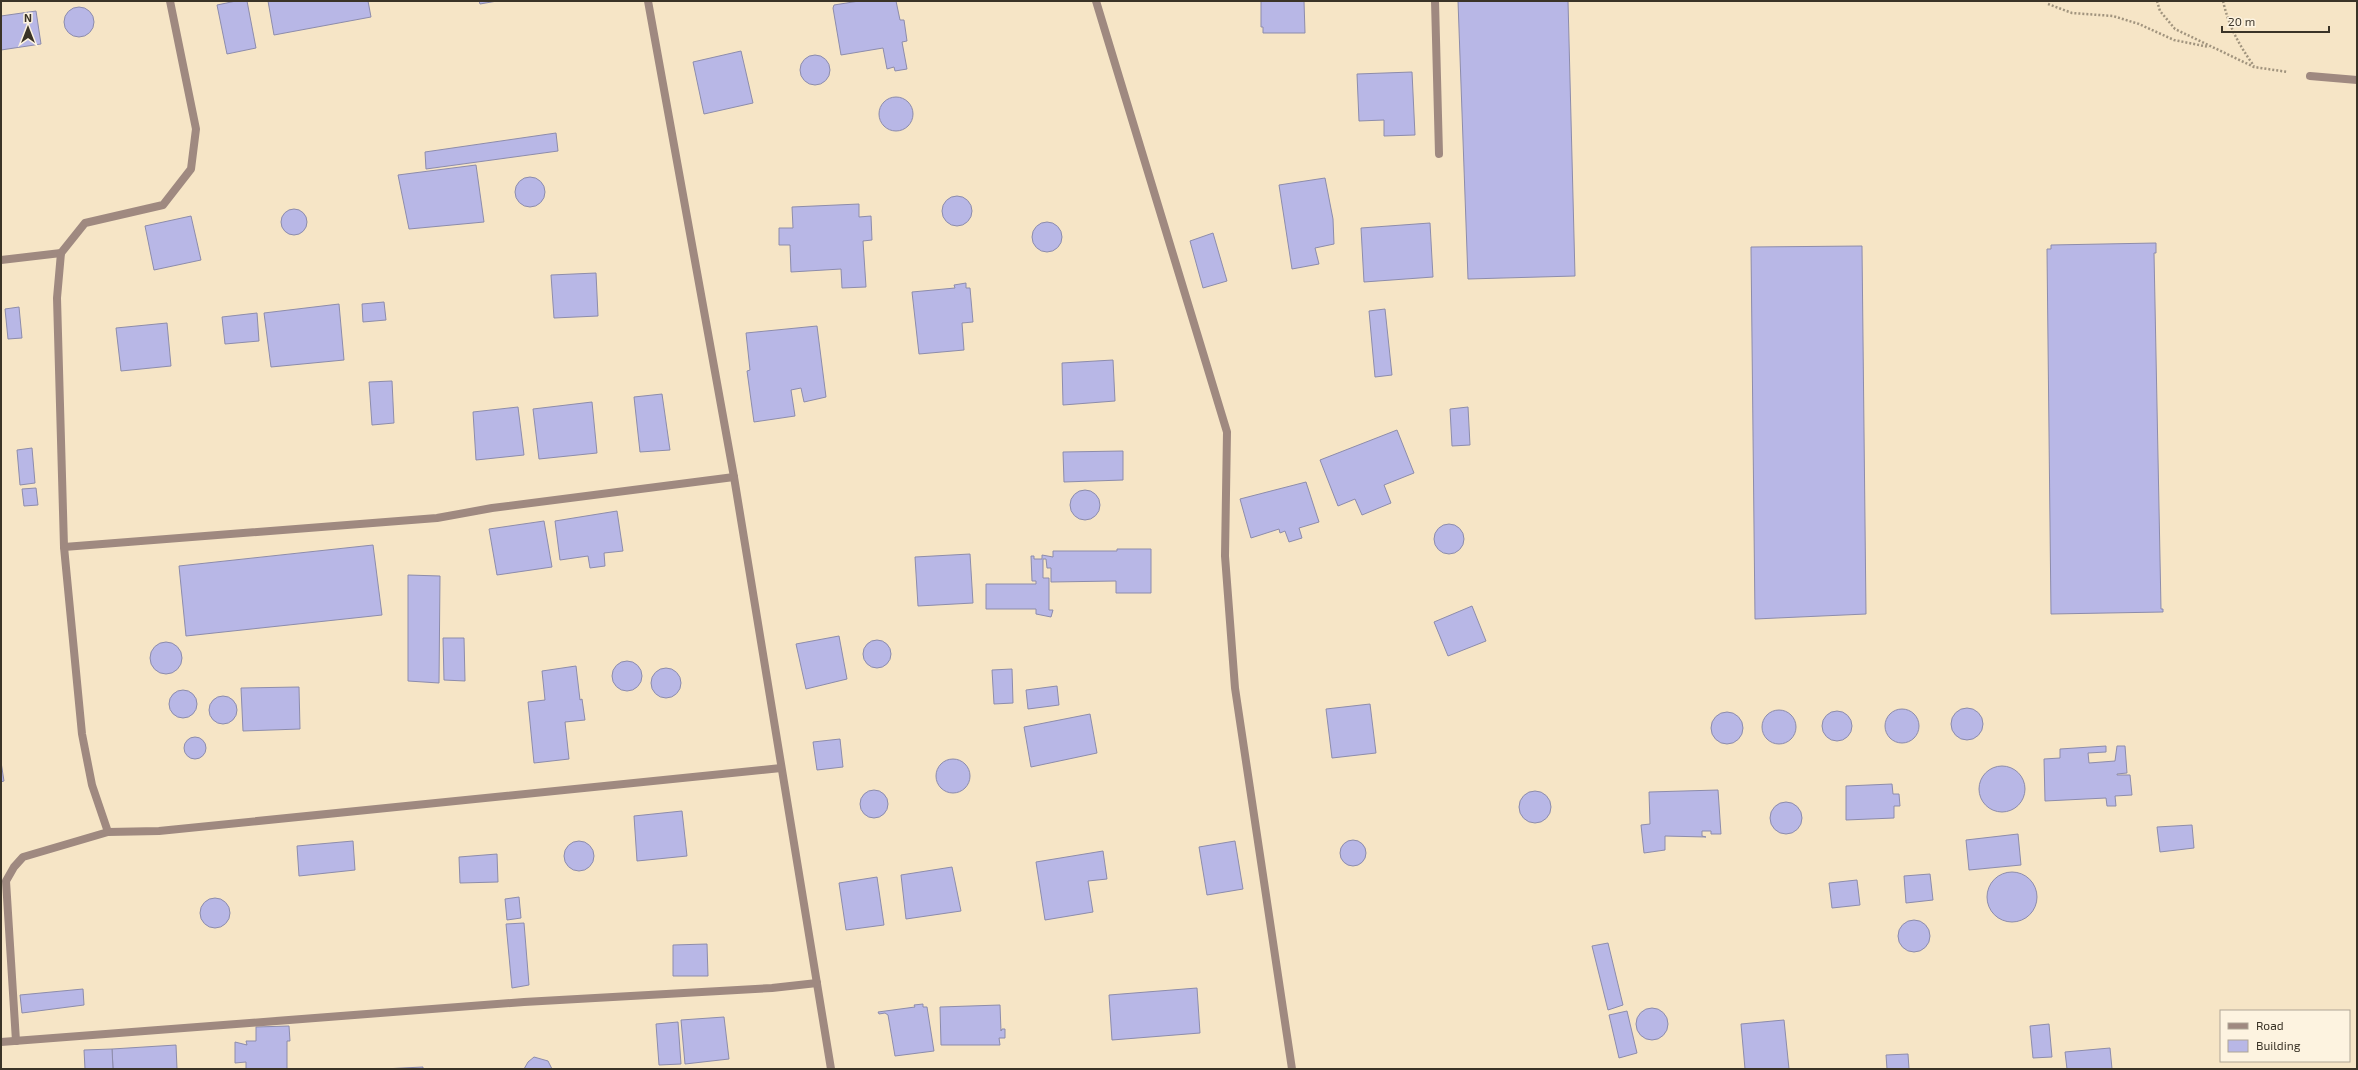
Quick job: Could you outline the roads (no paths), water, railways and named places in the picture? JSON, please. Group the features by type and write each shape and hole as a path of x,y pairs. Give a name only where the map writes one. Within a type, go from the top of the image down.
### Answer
{"street":[{"path":"108,832 92,785 82,734 64,547 57,298 61,252 85,223 162,205 190,169 196,129 170,1"},
{"path":"648,1 734,477 832,1069"},
{"path":"1096,1 1227,432 1225,556 1235,688 1292,1069"},
{"path":"1435,1 1439,154"},
{"path":"2310,76 2357,80"},
{"path":"1,260 61,252"},
{"path":"64,547 437,518 492,508 734,477"},
{"path":"16,1040 6,882 14,867 23,857 108,832 159,831 781,768"},
{"path":"1,1042 524,1002 772,988 817,983"}]}
